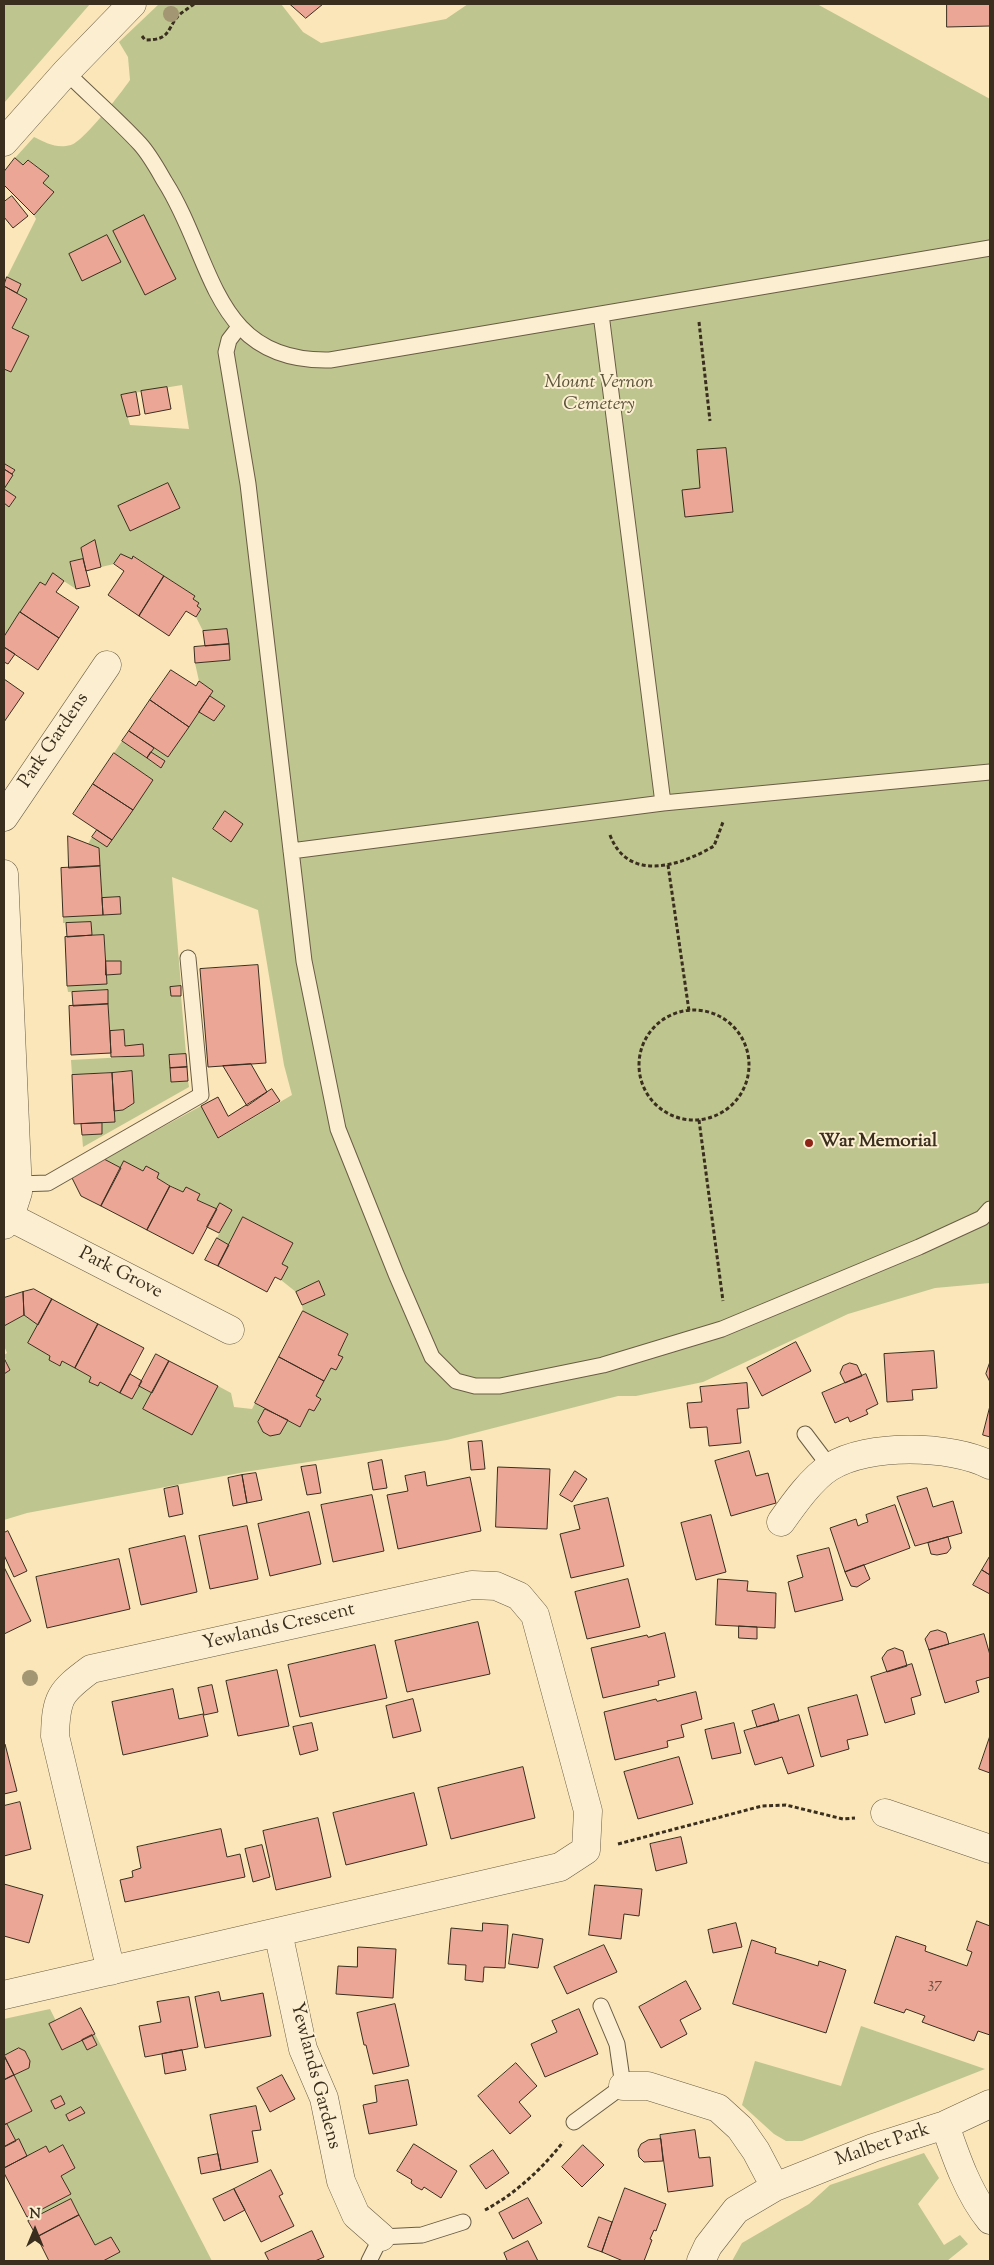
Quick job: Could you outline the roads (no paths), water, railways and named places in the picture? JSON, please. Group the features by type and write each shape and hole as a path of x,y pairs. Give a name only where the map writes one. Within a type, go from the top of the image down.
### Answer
{"street":[{"path":"4,142 66,72 126,9"},
{"name":"Park Gardens","path":"4,817 107,665"},
{"path":"4,874 18,1184 18,1192 7,1221"},
{"name":"Park Grove","path":"7,1221 230,1330"},
{"path":"781,1522 796,1500 830,1467 870,1451 921,1449 975,1457 990,1465"},
{"name":"Yewlands Crescent","path":"111,1971 55,1736 56,1710 67,1687 91,1669 472,1584 496,1586 519,1596 535,1616 588,1811 586,1850 560,1867 278,1932"},
{"path":"885,1813 990,1849"},
{"path":"4,1996 278,1932"},
{"name":"Yewlands Gardens","path":"278,1932 303,2049 324,2098 340,2182 356,2215 381,2237"},
{"path":"623,2086 648,2086 718,2108 740,2128 756,2151 775,2187"},
{"name":"Malbet Park","path":"701,2261 708,2246 736,2210 775,2187 873,2148 945,2125 990,2104"},
{"path":"945,2125 957,2159 983,2211 990,2220"}],"lane":[{"path":"66,72 141,145 179,207 209,276 228,313 239,327 260,345 280,355 308,361 330,360 990,248"},
{"path":"601,314 664,803"},
{"path":"239,327 230,340 226,352 227,367 238,416 248,484 304,961 338,1129 396,1274 432,1357 456,1381 475,1386 500,1386 603,1365 727,1327 920,1247 982,1218 990,1209"},
{"path":"291,850 664,803 990,772"},
{"path":"18,1184 48,1183 201,1095 188,958"},
{"path":"805,1434 830,1467"},
{"path":"574,2122 623,2086 617,2044 601,2006"},
{"path":"369,2261 381,2237 422,2235 463,2222"}],"place":[{"name":"War Memorial","path":"809,1143"}],"park label":[{"name":"Mount Vernon Cemetery","path":"599,395"}]}
